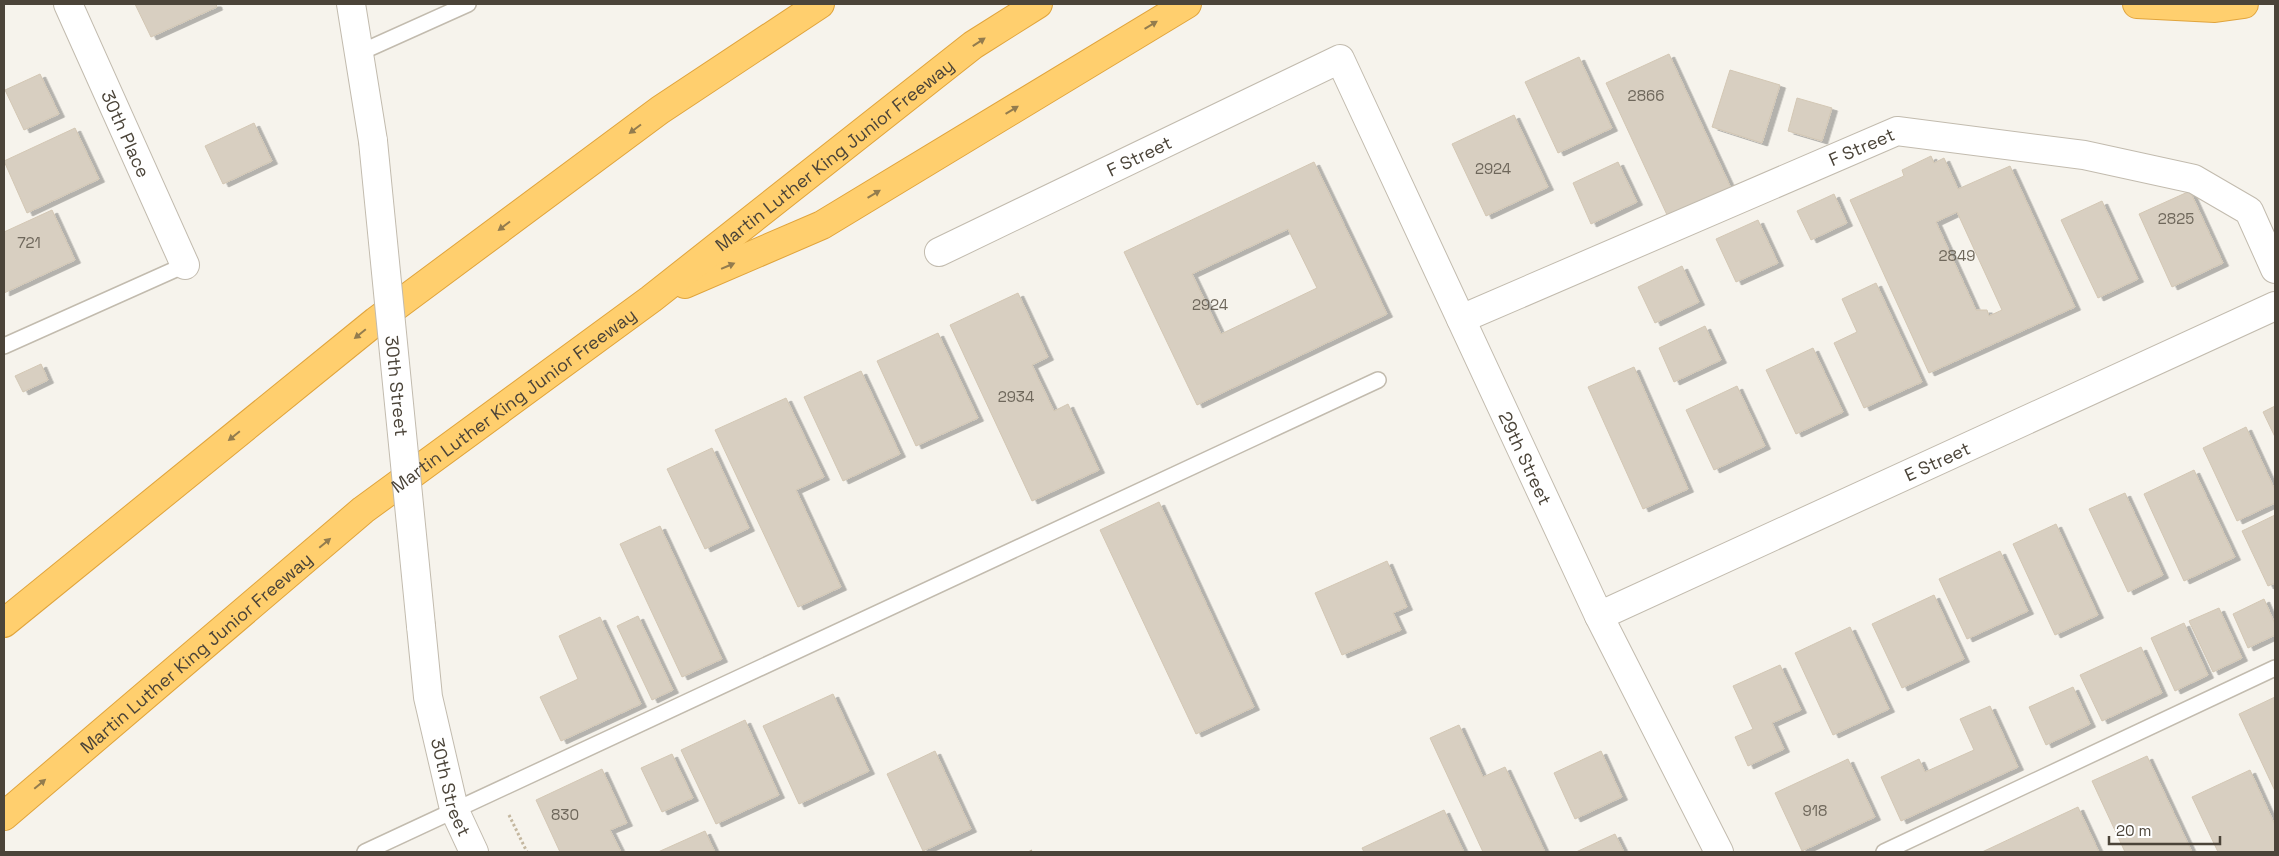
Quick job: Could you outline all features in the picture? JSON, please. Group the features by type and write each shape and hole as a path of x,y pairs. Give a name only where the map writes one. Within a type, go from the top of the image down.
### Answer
{"highway":[{"path":"660,110 787,4"},
{"path":"4,623 376,321 660,110 820,4"},
{"name":"Martin Luther King Junior Freeway","path":"4,816 363,510 651,299 973,45 1038,4"},
{"path":"651,299 822,225 1186,4"},
{"path":"2137,4 2215,8 2244,4"}],"street":[{"name":"30th Place","path":"68,4 185,265"},
{"name":"30th Street","path":"351,4 373,141 428,696 454,809 474,852"},
{"name":"F Street","path":"939,252 1340,59"},
{"name":"29th Street","path":"1340,59 1599,616 1719,852"},
{"name":"F Street","path":"1461,319 1897,131 2084,155 2194,178 2249,211 2275,269"},
{"name":"E Street","path":"1599,616 2275,306"}],"lane":[{"path":"359,53 468,4"},
{"path":"4,346 185,265"},
{"path":"365,852 1378,380"},
{"path":"1884,852 2275,668"}],"path":[{"path":"500,788 509,814 527,852"},
{"path":"1030,852 1034,850"}],"building":[{"path":"135,4 216,4 217,7 151,37"},
{"path":"1669,54 1731,188 1668,217 1606,83"},
{"path":"1579,57 1612,128 1558,153 1525,82"},
{"path":"1730,70 1780,85 1762,143 1712,127"},
{"path":"40,74 59,114 24,130 5,90"},
{"path":"1797,98 1832,108 1822,141 1788,131"},
{"path":"1514,115 1548,187 1486,216 1452,144"},
{"path":"254,123 272,161 223,184 205,146"},
{"path":"75,128 99,179 27,213 4,161"},
{"path":"1931,156 1934,163 1944,158 1958,189 2010,166 2075,307 1929,373 1850,200 1904,176 1902,170","holes":["1957,212 2002,310 1989,316 1987,310 1976,310 1936,222"]},
{"path":"1314,162 1387,314 1197,405 1124,252","holes":["1288,229 1317,288 1221,334 1192,274"]},
{"path":"1618,162 1637,202 1591,224 1573,183"},
{"path":"2190,191 2223,263 2172,287 2139,214"},
{"path":"1834,194 1847,223 1811,240 1797,211"},
{"path":"2102,201 2138,279 2098,298 2061,220"},
{"path":"52,210 75,260 4,293 4,232"},
{"path":"1758,220 1778,263 1736,282 1716,239"},
{"path":"1682,266 1699,302 1655,323 1638,287"},
{"path":"1876,283 1922,382 1864,408 1834,343 1857,332 1842,299"},
{"path":"1018,293 1048,357 1032,365 1054,411 1068,404 1099,470 1032,501 950,325"},
{"path":"1705,326 1721,360 1674,382 1659,348"},
{"path":"938,333 978,418 916,446 877,361"},
{"path":"1813,348 1843,412 1796,434 1766,370"},
{"path":"41,364 48,380 23,392 15,376"},
{"path":"1634,367 1688,489 1643,509 1588,387"},
{"path":"861,371 900,454 843,481 804,397"},
{"path":"1737,386 1765,446 1714,470 1686,410"},
{"path":"786,398 824,477 796,490 841,587 798,607 715,430"},
{"path":"2275,406 2275,437 2263,412"},
{"path":"2246,427 2275,490 2275,503 2237,521 2203,448"},
{"path":"712,448 749,528 705,549 667,469"},
{"path":"2194,470 2235,557 2184,581 2144,494"},
{"path":"2125,493 2163,575 2128,592 2089,509"},
{"path":"1159,502 1254,707 1196,734 1100,530"},
{"path":"2275,515 2275,583 2268,586 2242,531"},
{"path":"2056,524 2098,615 2055,635 2013,544"},
{"path":"660,526 722,659 682,677 620,544"},
{"path":"2000,551 2028,611 1967,639 1939,579"},
{"path":"1387,561 1407,607 1393,613 1401,630 1342,655 1315,593"},
{"path":"1934,595 1964,659 1902,688 1872,624"},
{"path":"2264,599 2275,624 2275,635 2248,648 2233,614"},
{"path":"2219,608 2242,658 2213,672 2189,621"},
{"path":"638,616 673,690 652,700 617,626"},
{"path":"600,617 641,704 561,741 540,697 578,679 559,636"},
{"path":"2184,623 2208,675 2175,691 2151,638"},
{"path":"1850,627 1889,709 1833,735 1795,653"},
{"path":"2141,647 2162,693 2102,721 2080,675"},
{"path":"1780,665 1801,710 1772,723 1784,749 1748,766 1735,737 1753,729 1733,686"},
{"path":"2073,687 2090,724 2046,745 2029,707"},
{"path":"833,694 869,771 799,804 763,726"},
{"path":"2275,697 2275,791 2239,714"},
{"path":"1990,706 2018,767 1901,821 1881,777 1919,759 1925,772 1974,750 1960,719"},
{"path":"745,720 779,795 716,824 681,750"},
{"path":"1459,725 1483,777 1505,767 1545,852 1483,852 1430,738"},
{"path":"935,751 971,829 923,851 887,774"},
{"path":"1601,751 1622,797 1575,819 1554,773"},
{"path":"672,754 693,798 662,812 641,768"},
{"path":"2147,756 2192,852 2125,852 2092,781"},
{"path":"1848,759 1875,817 1802,851 1775,793"},
{"path":"602,769 627,823 610,830 621,852 560,852 536,800"},
{"path":"2250,770 2275,825 2275,852 2218,852 2192,797"},
{"path":"2078,807 2099,852 1982,852"},
{"path":"1444,810 1464,852 1364,852 1362,848"},
{"path":"705,831 715,852 658,852"},
{"path":"1615,834 1624,852 1576,852"}]}
